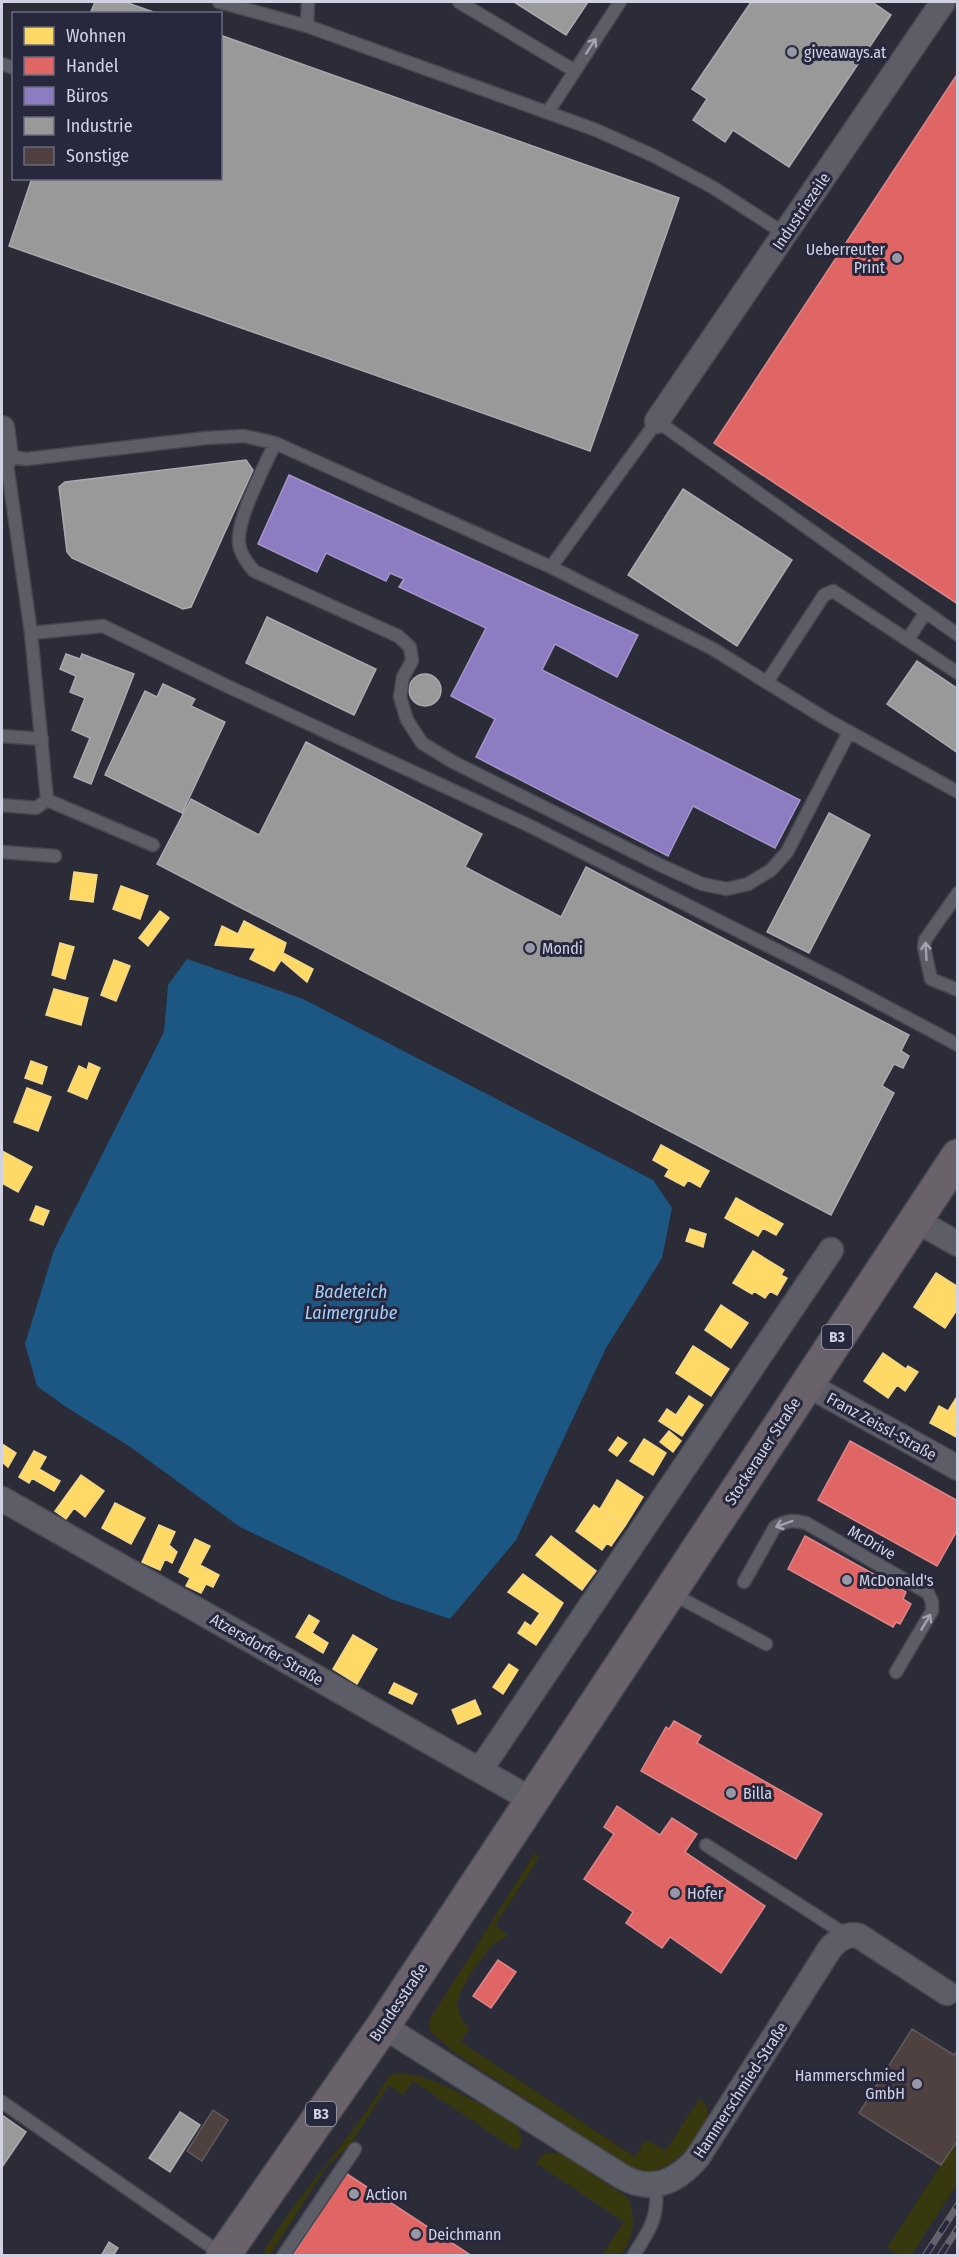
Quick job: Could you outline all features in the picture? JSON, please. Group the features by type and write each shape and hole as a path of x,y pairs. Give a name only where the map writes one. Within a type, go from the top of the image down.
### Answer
{"main road":[{"name":"Stockerauer Straße","path":"568,1745 957,1156"},
{"name":"Bundesstraße","path":"223,2256 383,2026 568,1745"}],"street":[{"name":"Industriezeile","path":"657,421 943,2"},
{"path":"2,428 4,456"},
{"path":"915,1220 957,1244"},
{"path":"480,1770 831,1250"},
{"name":"Franz Zeissl-Straße","path":"806,1384 957,1468"},
{"name":"Atzersdorfer Straße","path":"2,1498 532,1800"},
{"path":"848,1936 859,1936 866,1940 947,1993"},
{"name":"Hammerschmied-Straße","path":"383,2026 630,2182 643,2185 655,2184 676,2178 686,2171 698,2157 829,1950 841,1938 848,1936"}],"lane":[{"path":"219,2 307,26 596,130 654,156 714,188 785,234"},
{"path":"307,26 308,2"},
{"path":"459,2 575,71"},
{"path":"548,112 620,2"},
{"path":"551,567 657,421 957,635"},
{"path":"47,800 31,633 4,456 27,459 235,436 275,442 551,567 713,649 849,732 957,792"},
{"path":"275,442 240,526 238,544 245,560 254,571 398,636 404,641 410,647 412,661 403,677 400,697 407,720 422,743 453,762 660,865 702,884 727,889 748,884 771,870 787,852 849,732"},
{"path":"767,682 824,595 833,591 957,673"},
{"path":"908,639 926,612"},
{"path":"31,633 103,626 530,826 838,981 957,1045"},
{"path":"2,735 42,739"},
{"path":"2,805 36,808 47,800"},
{"path":"47,800 153,845"},
{"path":"2,852 55,856"},
{"path":"957,893 925,940 924,947 931,979 957,990"},
{"name":"McDrive","path":"744,1582 775,1527 795,1520 806,1523 928,1593 932,1602 932,1611 896,1672"},
{"path":"670,1592 766,1644"},
{"path":"706,1845 848,1936"},
{"path":"2,2102 223,2256"},
{"path":"283,2256 355,2149"},
{"path":"633,2256 654,2218 657,2204 655,2184"}],"shaded area":[{"path":"535,1853 539,1858 495,1925 508,1936 497,1942 485,1954 459,1996 459,2013 469,2028 461,2042 635,2157 644,2142 650,2142 666,2150 699,2099 705,2104 708,2112 702,2130 679,2157 661,2169 645,2171 622,2162 455,2053 430,2031 429,2021"},
{"path":"399,2073 422,2077 441,2084 509,2120 518,2128 521,2135 518,2151 413,2081 403,2095 389,2085 349,2146 327,2166 270,2255 262,2255 292,2209 359,2122 389,2076"},
{"path":"957,2140 957,2184 911,2255 899,2255 887,2248"},
{"path":"544,2154 564,2155 628,2198 633,2221 631,2235 621,2255 602,2255 624,2222 536,2163"}],"water":[{"name":"Badeteich Laimergrube","path":"187,959 303,999 653,1180 672,1208 662,1258 606,1348 516,1540 450,1619 391,1599 240,1527 129,1446 37,1386 25,1344 54,1250 164,1032 168,985"}],"building: Wohnen":[{"path":"74,872 97,875 93,902 70,899"},
{"path":"121,886 148,896 140,919 113,909"},
{"path":"160,911 169,918 148,946 139,938"},
{"path":"244,921 286,943 283,953 313,969 307,982 281,960 274,971 250,959 256,948 215,945 222,926 238,934"},
{"path":"60,943 74,947 65,979 52,975"},
{"path":"114,960 130,966 116,1001 101,995"},
{"path":"54,989 88,998 81,1025 46,1015"},
{"path":"31,1061 47,1067 42,1084 25,1078"},
{"path":"89,1063 100,1068 87,1099 68,1091 79,1066 87,1070"},
{"path":"27,1088 51,1097 38,1131 14,1122"},
{"path":"661,1145 709,1171 700,1187 688,1180 684,1186 665,1176 669,1169 653,1160"},
{"path":"2,1151 32,1167 18,1192 2,1183"},
{"path":"736,1198 783,1224 776,1235 763,1228 758,1236 725,1218"},
{"path":"36,1206 49,1211 43,1225 30,1220"},
{"path":"690,1229 706,1234 703,1247 686,1241"},
{"path":"753,1251 784,1270 781,1275 787,1278 777,1295 770,1291 765,1298 754,1291 752,1294 733,1283"},
{"path":"936,1273 958,1287 958,1300 955,1304 958,1308 945,1328 914,1307"},
{"path":"721,1305 748,1323 731,1348 705,1330"},
{"path":"693,1346 729,1369 711,1396 676,1373"},
{"path":"883,1353 906,1369 908,1366 918,1372 905,1391 897,1385 888,1398 864,1381"},
{"path":"958,1395 958,1438 930,1423 939,1406 948,1411"},
{"path":"689,1396 703,1405 682,1436 659,1421 667,1409 676,1415"},
{"path":"669,1431 681,1441 673,1452 660,1442"},
{"path":"618,1437 627,1443 617,1456 609,1450"},
{"path":"644,1439 666,1453 653,1475 630,1461"},
{"path":"2,1444 16,1453 8,1467 2,1462"},
{"path":"34,1451 46,1457 39,1469 60,1481 54,1491 32,1478 29,1483 19,1477"},
{"path":"81,1475 104,1491 85,1517 74,1508 66,1519 55,1511"},
{"path":"617,1480 643,1497 625,1526 600,1509"},
{"path":"115,1503 145,1518 131,1544 102,1528"},
{"path":"594,1505 625,1526 611,1546 607,1543 602,1550 576,1531"},
{"path":"159,1525 175,1532 169,1545 177,1552 172,1563 165,1559 160,1570 142,1562"},
{"path":"551,1536 596,1571 582,1590 536,1555"},
{"path":"195,1539 210,1546 200,1565 219,1575 213,1587 206,1584 201,1593 186,1586 190,1578 179,1572"},
{"path":"523,1574 563,1603 552,1621 508,1592"},
{"path":"540,1613 552,1621 536,1645 518,1633 525,1622 531,1626"},
{"path":"309,1615 319,1621 312,1633 328,1643 323,1653 296,1637"},
{"path":"353,1635 377,1649 357,1684 333,1669"},
{"path":"509,1664 518,1670 503,1694 493,1687"},
{"path":"394,1683 417,1694 412,1704 389,1693"},
{"path":"475,1700 481,1714 458,1724 452,1710"}],"building: Handel":[{"name":"Ueberreuter Print","path":"958,73 958,604 714,443"},
{"path":"850,1441 958,1501 958,1529 937,1566 818,1500"},
{"name":"McDonald's","path":"805,1536 906,1592 903,1599 911,1604 900,1624 896,1622 893,1627 788,1569"},
{"name":"Billa","path":"674,1721 701,1736 697,1743 822,1814 796,1859 641,1771 666,1727 669,1729"},
{"name":"Hofer","path":"617,1806 660,1835 672,1818 697,1834 685,1852 765,1906 721,1973 670,1937 662,1948 626,1923 633,1912 584,1879 614,1834 604,1827"},
{"path":"498,1960 516,1972 491,2008 473,1996"},
{"path":"344,2172 472,2256 292,2256 316,2220 313,2218"}],"building: Büros":[{"path":"289,475 638,635 617,677 555,644 542,670 800,800 775,848 693,806 668,856 476,757 495,719 451,696 486,628 399,587 404,579 390,573 386,581 326,553 317,572 258,544"}],"building: Industrie":[{"path":"95,2 125,2 153,12 91,12"},
{"path":"514,2 588,2 566,35"},
{"name":"giveaways.at","path":"751,2 872,2 891,15 789,167 733,130 725,142 693,120 707,99 692,89"},
{"path":"222,36 679,198 590,451 9,246 31,180 222,180"},
{"path":"246,460 253,470 191,607 183,609 72,558 67,552 59,487 65,482"},
{"path":"683,489 792,560 737,646 628,575"},
{"path":"267,617 376,669 354,715 246,663"},
{"path":"66,654 80,659 82,654 134,674 91,784 74,777 90,738 72,730 85,698 70,692 76,676 60,669"},
{"path":"917,661 958,689 958,753 887,704"},
{"path":"425,674 437,678 441,690 437,702 425,706 413,702 409,690 413,678"},
{"path":"163,684 195,699 191,706 225,722 182,813 105,775 145,691 157,697"},
{"name":"Mondi","path":"306,742 482,834 465,867 561,917 586,867 909,1035 901,1051 909,1056 903,1068 894,1064 882,1086 894,1093 831,1215 157,864 191,799 259,835"},
{"path":"829,813 870,835 809,953 767,932"},
{"path":"180,2112 200,2125 170,2172 149,2158"},
{"path":"2,2115 26,2132 2,2167"},
{"path":"109,2242 118,2248 113,2256 101,2256"}],"building: Sonstige":[{"name":"Hammerschmied GmbH","path":"912,2029 954,2055 958,2050 958,2140 941,2165 859,2113"},
{"path":"213,2110 228,2120 202,2161 187,2151"}],"railway":[{"path":"925,2256 958,2205"},
{"path":"940,2256 958,2228"}],"place":[{"name":"giveaways.at","path":"792,52"},
{"name":"Ueberreuter Print","path":"897,258"},
{"name":"Mondi","path":"530,948"},
{"name":"McDonald's","path":"847,1580"},
{"name":"Billa","path":"731,1793"},
{"name":"Hofer","path":"675,1893"},
{"name":"Hammerschmied GmbH","path":"917,2084"},
{"name":"Action","path":"354,2194"},
{"name":"Deichmann","path":"416,2234"}]}
